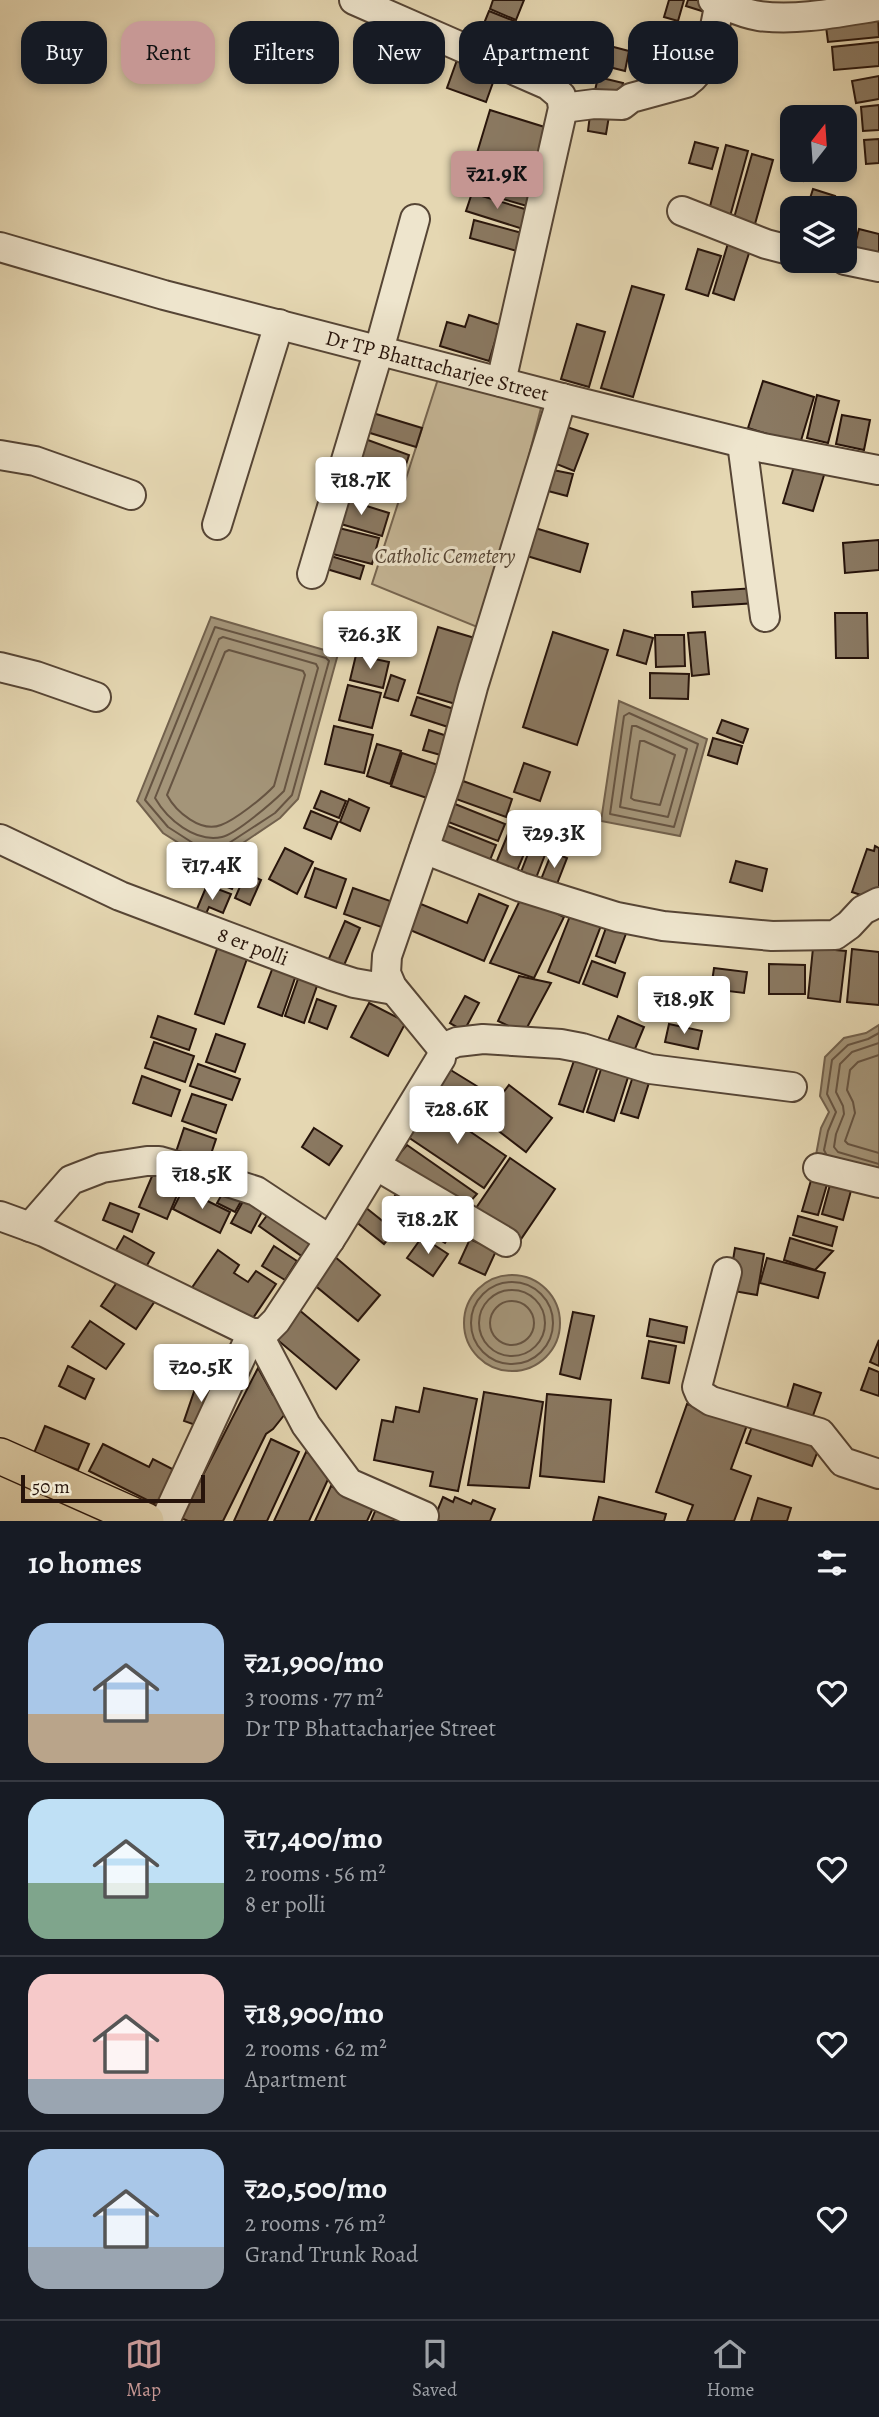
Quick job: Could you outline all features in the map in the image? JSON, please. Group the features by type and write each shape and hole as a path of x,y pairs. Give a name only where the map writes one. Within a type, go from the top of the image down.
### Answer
{"main road":[{"path":"0,1456 146,1521"}],"street":[{"path":"354,0 548,85 561,96 563,108 501,382"},
{"path":"563,108 594,104 622,105 631,98 686,83 706,61 716,1 758,16 818,15 879,6"},
{"path":"682,211 780,248"},
{"path":"312,574 415,219"},
{"name":"Dr TP Bhattacharjee Street","path":"0,247 164,295 562,398 742,443 879,468"},
{"path":"857,262 879,267"},
{"path":"217,525 279,324"},
{"path":"442,1048 388,980 387,956 452,765 472,687 562,398"},
{"path":"742,443 765,617"},
{"path":"0,455 35,461 131,495"},
{"path":"0,667 96,696"},
{"name":"8 er polli","path":"0,839 120,896 332,976 394,990"},
{"path":"424,849 521,887 617,917 663,926 772,936 835,934 849,925 863,910 879,902"},
{"path":"442,1048 457,1042 483,1039 561,1044 650,1069 792,1087"},
{"path":"165,1521 255,1334 268,1330 276,1321 330,1240 439,1063 442,1048"},
{"path":"30,1227 71,1180 102,1168 159,1161 256,1191 330,1240"},
{"path":"377,1166 506,1242"},
{"path":"818,1168 879,1184"},
{"path":"0,1216 120,1268 255,1334 306,1425 349,1483 424,1516"},
{"path":"727,1272 698,1387 699,1394 711,1401 820,1433 843,1462 879,1474"}],"green space":[{"name":"Catholic Cemetery","path":"438,379 542,404 482,629 372,584"}],"water":[{"path":"211,617 338,654 298,799 280,818 228,853 193,852 163,833 137,801"},
{"path":"619,701 707,739 680,836 601,821"},
{"path":"879,1025 879,1181 816,1155 821,1128 829,1112 820,1096 825,1057 844,1038 866,1033"},
{"path":"512,1275 531,1278 546,1289 557,1304 560,1323 557,1342 546,1357 531,1368 512,1371 493,1368 478,1357 467,1342 464,1323 467,1304 478,1289 493,1278"}],"building":[{"path":"493,0 524,0 516,20 490,9"},
{"path":"669,0 684,0 678,21 664,17"},
{"path":"688,0 700,0 708,13 686,6"},
{"path":"489,11 514,21 485,21"},
{"path":"878,13 879,37 828,42 825,19"},
{"path":"879,42 879,66 834,70 832,47"},
{"path":"614,47 628,51 625,71 614,68"},
{"path":"457,60 459,84 492,84 486,102 447,88"},
{"path":"879,76 879,99 856,103 852,81"},
{"path":"614,81 623,83 619,101 594,95 596,84 614,84"},
{"path":"879,105 879,130 863,131 861,107"},
{"path":"591,107 610,110 606,134 588,131"},
{"path":"490,110 551,129 535,181 474,163"},
{"path":"879,139 879,163 866,164 864,140"},
{"path":"695,142 718,148 712,169 689,163"},
{"path":"726,145 748,151 729,220 708,214"},
{"path":"752,154 773,160 753,231 732,225"},
{"path":"475,169 533,187 527,206 469,189"},
{"path":"813,189 835,196 811,196"},
{"path":"472,193 528,210 523,229 466,211"},
{"path":"474,220 522,233 517,251 470,238"},
{"path":"859,229 879,234 879,258 857,253"},
{"path":"729,240 751,247 734,300 713,293"},
{"path":"698,249 721,256 708,296 686,289"},
{"path":"632,286 664,295 633,397 601,388"},
{"path":"469,315 500,325 489,361 440,346 447,322 465,327"},
{"path":"577,324 605,332 589,387 561,379"},
{"path":"763,381 814,397 800,444 748,428"},
{"path":"817,395 839,401 828,443 807,438"},
{"path":"363,410 422,428 416,447 357,429"},
{"path":"842,415 870,420 864,450 836,444"},
{"path":"567,427 588,434 574,471 554,463"},
{"path":"357,436 409,455 403,474 350,455"},
{"path":"795,463 825,472 813,511 783,503"},
{"path":"553,470 573,474 567,496 548,491"},
{"path":"341,498 389,513 382,536 334,522"},
{"path":"331,526 379,538 372,564 325,552"},
{"path":"535,528 588,544 580,572 527,556"},
{"path":"879,540 879,570 845,573 843,543"},
{"path":"324,554 364,566 360,579 320,567"},
{"path":"756,588 757,603 693,607 692,592"},
{"path":"835,613 867,613 868,658 836,658"},
{"path":"438,627 478,639 459,705 418,693"},
{"path":"624,630 653,638 646,664 617,655"},
{"path":"553,632 608,650 577,745 523,727"},
{"path":"705,632 709,674 692,676 688,633"},
{"path":"655,635 684,635 685,666 656,667"},
{"path":"356,655 389,662 383,688 350,680"},
{"path":"650,673 689,674 688,699 650,698"},
{"path":"391,675 405,680 398,701 384,697"},
{"path":"348,685 381,693 372,728 339,720"},
{"path":"417,697 454,709 448,727 411,715"},
{"path":"722,720 748,729 743,743 717,733"},
{"path":"334,726 373,735 364,773 325,764"},
{"path":"429,730 450,737 444,756 423,750"},
{"path":"713,738 742,746 737,764 708,755"},
{"path":"377,744 401,751 390,784 367,776"},
{"path":"402,753 447,768 436,801 391,786"},
{"path":"524,763 550,772 540,801 514,792"},
{"path":"463,781 512,799 506,817 456,799"},
{"path":"321,791 346,801 339,818 314,808"},
{"path":"349,799 369,808 360,831 340,822"},
{"path":"450,802 505,824 498,841 443,820"},
{"path":"311,811 338,822 331,839 304,828"},
{"path":"441,823 496,845 486,870 431,848"},
{"path":"510,829 531,837 517,871 496,863"},
{"path":"533,841 548,847 536,878 521,872"},
{"path":"875,846 879,848 879,901 852,892 867,849 874,851"},
{"path":"285,848 313,862 297,894 269,879"},
{"path":"552,852 567,858 555,889 540,882"},
{"path":"214,856 241,867 232,889 205,878"},
{"path":"736,861 767,869 762,891 730,882"},
{"path":"315,868 346,879 336,908 305,897"},
{"path":"246,873 261,880 250,905 235,898"},
{"path":"207,885 231,894 223,913 209,907 203,920 194,916"},
{"path":"353,888 396,903 387,929 344,914"},
{"path":"479,894 508,906 484,961 410,930 421,904 467,923"},
{"path":"522,896 564,917 534,978 490,963"},
{"path":"572,911 602,923 579,983 548,972"},
{"path":"345,921 360,928 339,977 324,970"},
{"path":"607,925 627,931 615,963 596,956"},
{"path":"218,946 248,956 224,1024 195,1014"},
{"path":"813,948 846,951 840,1002 808,998"},
{"path":"852,949 879,952 879,1005 847,1002"},
{"path":"592,961 625,973 617,997 583,984"},
{"path":"769,964 805,965 805,994 769,994"},
{"path":"273,967 296,975 282,1016 258,1007"},
{"path":"714,968 747,972 744,993 711,989"},
{"path":"299,976 318,983 304,1023 285,1016"},
{"path":"519,976 551,983 524,1033 498,1021"},
{"path":"465,996 479,1003 464,1031 450,1023"},
{"path":"317,999 336,1006 327,1029 309,1022"},
{"path":"369,1003 406,1022 388,1056 351,1037"},
{"path":"158,1016 196,1029 189,1050 151,1037"},
{"path":"618,1016 644,1027 630,1061 604,1051"},
{"path":"669,1024 702,1031 698,1049 665,1042"},
{"path":"216,1034 245,1044 235,1072 206,1062"},
{"path":"154,1042 194,1056 185,1082 145,1068"},
{"path":"577,1052 600,1060 583,1112 559,1104"},
{"path":"604,1060 631,1068 614,1121 587,1112"},
{"path":"198,1064 240,1079 232,1100 190,1086"},
{"path":"636,1067 652,1073 638,1118 621,1113"},
{"path":"449,1069 488,1093 473,1118 434,1094"},
{"path":"142,1076 180,1090 171,1116 133,1103"},
{"path":"509,1085 552,1118 526,1152 483,1119"},
{"path":"192,1094 226,1105 216,1133 182,1121"},
{"path":"431,1105 506,1156 484,1188 408,1137"},
{"path":"184,1128 216,1139 205,1172 173,1161"},
{"path":"314,1128 342,1146 329,1165 302,1147"},
{"path":"407,1145 477,1194 462,1211 392,1162"},
{"path":"510,1158 555,1189 517,1245 472,1214"},
{"path":"155,1169 183,1181 167,1219 139,1207"},
{"path":"812,1177 828,1181 818,1215 802,1211"},
{"path":"831,1181 852,1187 843,1220 822,1214"},
{"path":"226,1187 244,1196 235,1212 217,1203"},
{"path":"183,1189 230,1212 220,1233 173,1209"},
{"path":"399,1189 457,1223 445,1243 387,1209"},
{"path":"246,1196 265,1206 251,1233 231,1223"},
{"path":"110,1203 139,1214 132,1232 103,1220"},
{"path":"365,1207 395,1231 384,1244 355,1221"},
{"path":"271,1210 315,1240 303,1257 259,1226"},
{"path":"798,1216 837,1227 832,1246 793,1235"},
{"path":"124,1236 154,1253 142,1274 112,1257"},
{"path":"422,1237 448,1254 433,1276 407,1258"},
{"path":"790,1238 833,1251 815,1270 784,1260"},
{"path":"470,1239 496,1251 485,1275 459,1263"},
{"path":"274,1246 297,1261 285,1280 262,1266"},
{"path":"735,1248 764,1254 757,1295 728,1290"},
{"path":"218,1250 239,1265 234,1273 248,1282 256,1271 276,1284 247,1327 191,1289"},
{"path":"334,1256 380,1295 358,1321 312,1283"},
{"path":"767,1258 825,1273 818,1298 760,1283"},
{"path":"120,1278 155,1301 136,1329 101,1306"},
{"path":"298,1309 359,1360 336,1389 274,1337"},
{"path":"573,1312 594,1316 580,1379 560,1374"},
{"path":"650,1319 687,1327 684,1343 647,1336"},
{"path":"90,1321 124,1344 106,1369 72,1347"},
{"path":"879,1340 879,1366 870,1362"},
{"path":"649,1341 676,1346 669,1383 642,1378"},
{"path":"68,1366 94,1379 85,1399 59,1386"},
{"path":"258,1368 273,1395 293,1404 266,1434 223,1521 188,1521 181,1518"},
{"path":"869,1368 879,1372 879,1396 861,1390"},
{"path":"198,1380 218,1387 204,1428 184,1421"},
{"path":"794,1384 821,1393 810,1424 785,1415"},
{"path":"424,1388 477,1399 458,1491 430,1486 433,1472 374,1460 382,1420 393,1422 396,1407 419,1412"},
{"path":"484,1392 543,1402 529,1488 468,1485"},
{"path":"547,1394 611,1400 604,1482 540,1476"},
{"path":"687,1404 747,1425 731,1469 751,1476 734,1521 687,1521 693,1505 656,1492"},
{"path":"756,1416 822,1440 812,1466 746,1443"},
{"path":"45,1426 89,1444 78,1470 34,1453"},
{"path":"271,1439 299,1452 267,1521 234,1521"},
{"path":"103,1444 149,1467 153,1459 182,1474 165,1509 89,1471"},
{"path":"306,1452 335,1464 309,1521 274,1521"},
{"path":"331,1486 374,1506 367,1521 315,1521"},
{"path":"443,1497 453,1502 455,1497 471,1504 473,1500 495,1509 490,1521 433,1521"},
{"path":"599,1497 666,1514 664,1521 593,1521"},
{"path":"758,1498 791,1508 787,1521 751,1521"},
{"path":"378,1504 414,1521 371,1521"}]}
